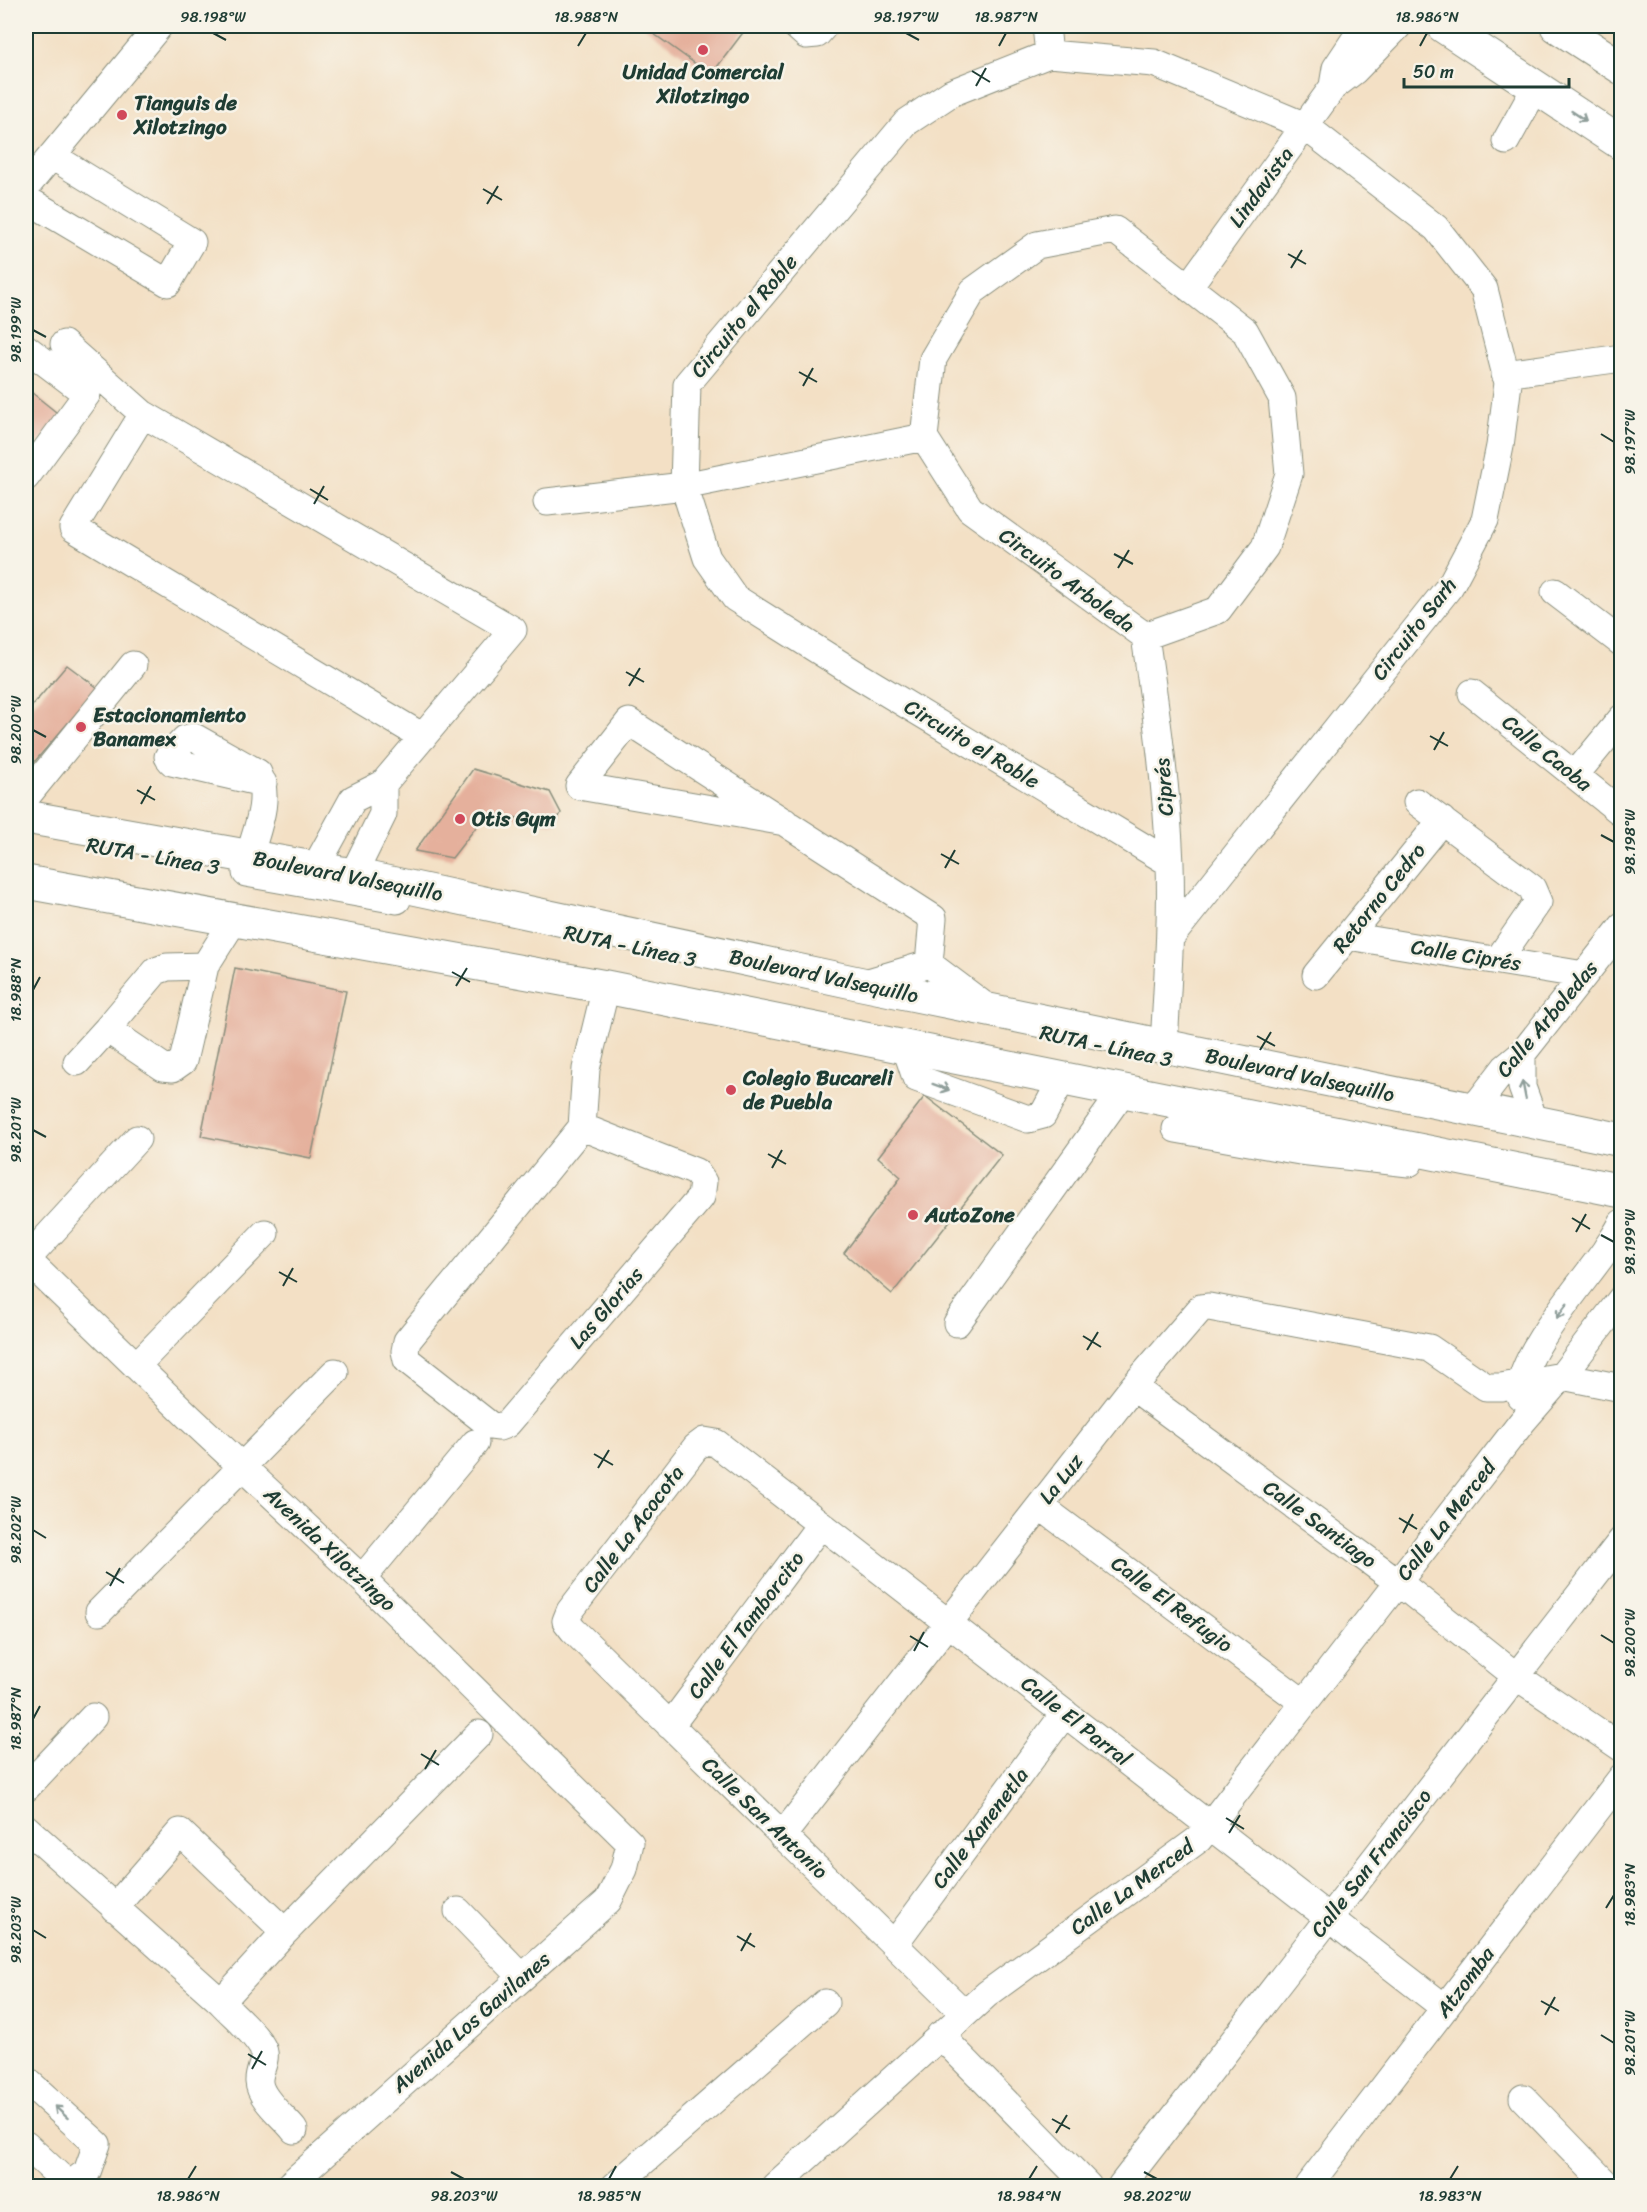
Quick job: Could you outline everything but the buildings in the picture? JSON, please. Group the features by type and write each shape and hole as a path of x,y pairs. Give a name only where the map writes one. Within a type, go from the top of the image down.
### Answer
{"main road":[{"path":"1443,26 1622,144"},
{"path":"1557,26 1622,68"},
{"name":"Boulevard Valsequillo","path":"26,817 353,875 862,984 1622,1140"},
{"path":"26,882 606,987 1123,1091 1386,1151 1539,1174 1622,1191"}],"street":[{"path":"26,187 159,26"},
{"path":"796,26 806,35 817,34 824,26"},
{"path":"1046,26 1049,54"},
{"name":"Lindavista","path":"1333,87 1336,68 1364,26"},
{"name":"Lindavista","path":"1189,286 1333,87 1354,71 1398,26"},
{"name":"Circuito el Roble","path":"1170,863 859,676 735,598 707,558 684,486 687,384 908,122 951,93 1049,54 1154,63 1305,126"},
{"path":"1506,141 1536,87"},
{"name":"Circuito Sarh","path":"1170,938 1450,586 1485,520 1500,446 1508,383 1484,289 1436,228 1305,126"},
{"path":"26,199 168,284 192,242 52,156"},
{"name":"Circuito Arboleda","path":"1115,230 1245,331 1282,398 1289,474 1265,547 1218,610 1145,636 970,509 924,437 933,359 973,291 1037,245 1115,230"},
{"path":"64,344 143,414 513,630 383,784 352,799 315,868"},
{"path":"26,348 87,394 26,477"},
{"path":"1505,375 1622,358"},
{"path":"143,414 74,528 423,737"},
{"path":"547,502 684,486 924,437"},
{"path":"1555,592 1622,644"},
{"name":"Ciprés","path":"1145,636 1161,746 1170,863 1170,938"},
{"path":"26,797 133,665"},
{"name":"Calle Caoba","path":"1473,693 1622,813"},
{"path":"1575,775 1622,718"},
{"path":"785,822 579,786 629,722 785,822 933,918 929,964"},
{"path":"249,857 262,811 263,783"},
{"path":"353,875 383,814 383,784"},
{"path":"1417,802 1537,894 1538,902 1498,960"},
{"name":"Retorno Cedro","path":"1316,975 1442,820"},
{"name":"RUTA - Línea 3","path":"26,832 493,918 1257,1077 1622,1149"},
{"path":"26,870 1075,1067 1622,1179"},
{"path":"107,1029 163,1067 173,1068 183,1061 205,966 234,920"},
{"name":"Calle Arboledas","path":"1472,1111 1505,1068 1522,1054 1622,927"},
{"name":"Calle Ciprés","path":"1348,936 1584,975"},
{"path":"1164,1047 1170,938"},
{"path":"862,984 929,964"},
{"path":"929,964 990,1009"},
{"path":"77,1062 156,971 167,967 205,966"},
{"path":"582,1127 586,1069 606,987"},
{"path":"906,1048 916,1078 1028,1119 1043,1115 1062,1079"},
{"path":"1522,1054 1522,1087 1535,1123"},
{"path":"957,1323 1123,1091"},
{"name":"Las Glorias","path":"582,1127 696,1172 703,1182 701,1197 507,1424 499,1427 491,1426 407,1360 405,1351 407,1341 582,1127"},
{"path":"1176,1129 1300,1151 1386,1151"},
{"path":"26,1259 137,1139"},
{"path":"1522,1422 1519,1384 1533,1351 1587,1277 1622,1223"},
{"path":"136,1366 265,1233"},
{"name":"Avenida Xilotzingo","path":"26,1259 362,1579 630,1843"},
{"name":"Calle La Merced","path":"775,2187 964,2013 1199,1839 1522,1422 1562,1376 1622,1298"},
{"name":"La Luz","path":"782,1836 1132,1387 1194,1313 1209,1307 1429,1348 1486,1387 1519,1384"},
{"path":"99,1612 335,1372"},
{"path":"1519,1384 1562,1376 1622,1388"},
{"name":"Calle Santiago","path":"1132,1387 1398,1582 1516,1676 1622,1748"},
{"name":"Calle El Parral","path":"704,1440 716,1443 1445,2008"},
{"name":"Calle La Acocota","path":"567,1621 577,1602 696,1447 704,1440"},
{"path":"362,1579 475,1443"},
{"name":"Calle El Refugio","path":"1040,1506 1304,1703"},
{"name":"Calle El Tamborcito","path":"670,1726 821,1524"},
{"name":"Calle San Francisco","path":"1121,2187 1622,1540"},
{"name":"Calle San Antonio","path":"567,1621 573,1630 670,1726 964,2013"},
{"name":"Calle Xanenetla","path":"894,1943 1065,1713"},
{"path":"26,1788 93,1717"},
{"path":"221,2002 285,1932 479,1734"},
{"name":"Atzomba","path":"1308,2187 1622,1777"},
{"path":"114,1908 180,1832 285,1932"},
{"path":"28,1837 114,1908 221,2002 263,2048 264,2060 258,2079 260,2090 294,2130"},
{"name":"Avenida Los Gavilanes","path":"288,2187 608,1901 624,1869 630,1843"},
{"path":"458,1911 522,1977"},
{"path":"615,2187 825,2003"},
{"path":"940,2036 1088,2187"},
{"path":"26,2080 98,2144 87,2172 69,2185 26,2145"},
{"path":"1523,2098 1608,2187"}],"place":[{"name":"Unidad Comercial Xilotzingo","path":"703,50"},
{"name":"Tianguis de Xilotzingo","path":"122,115"},
{"name":"Estacionamiento Banamex","path":"81,727"},
{"name":"Otis Gym","path":"460,819"},
{"name":"Colegio Bucareli de Puebla","path":"731,1090"},
{"name":"AutoZone","path":"913,1215"}]}
